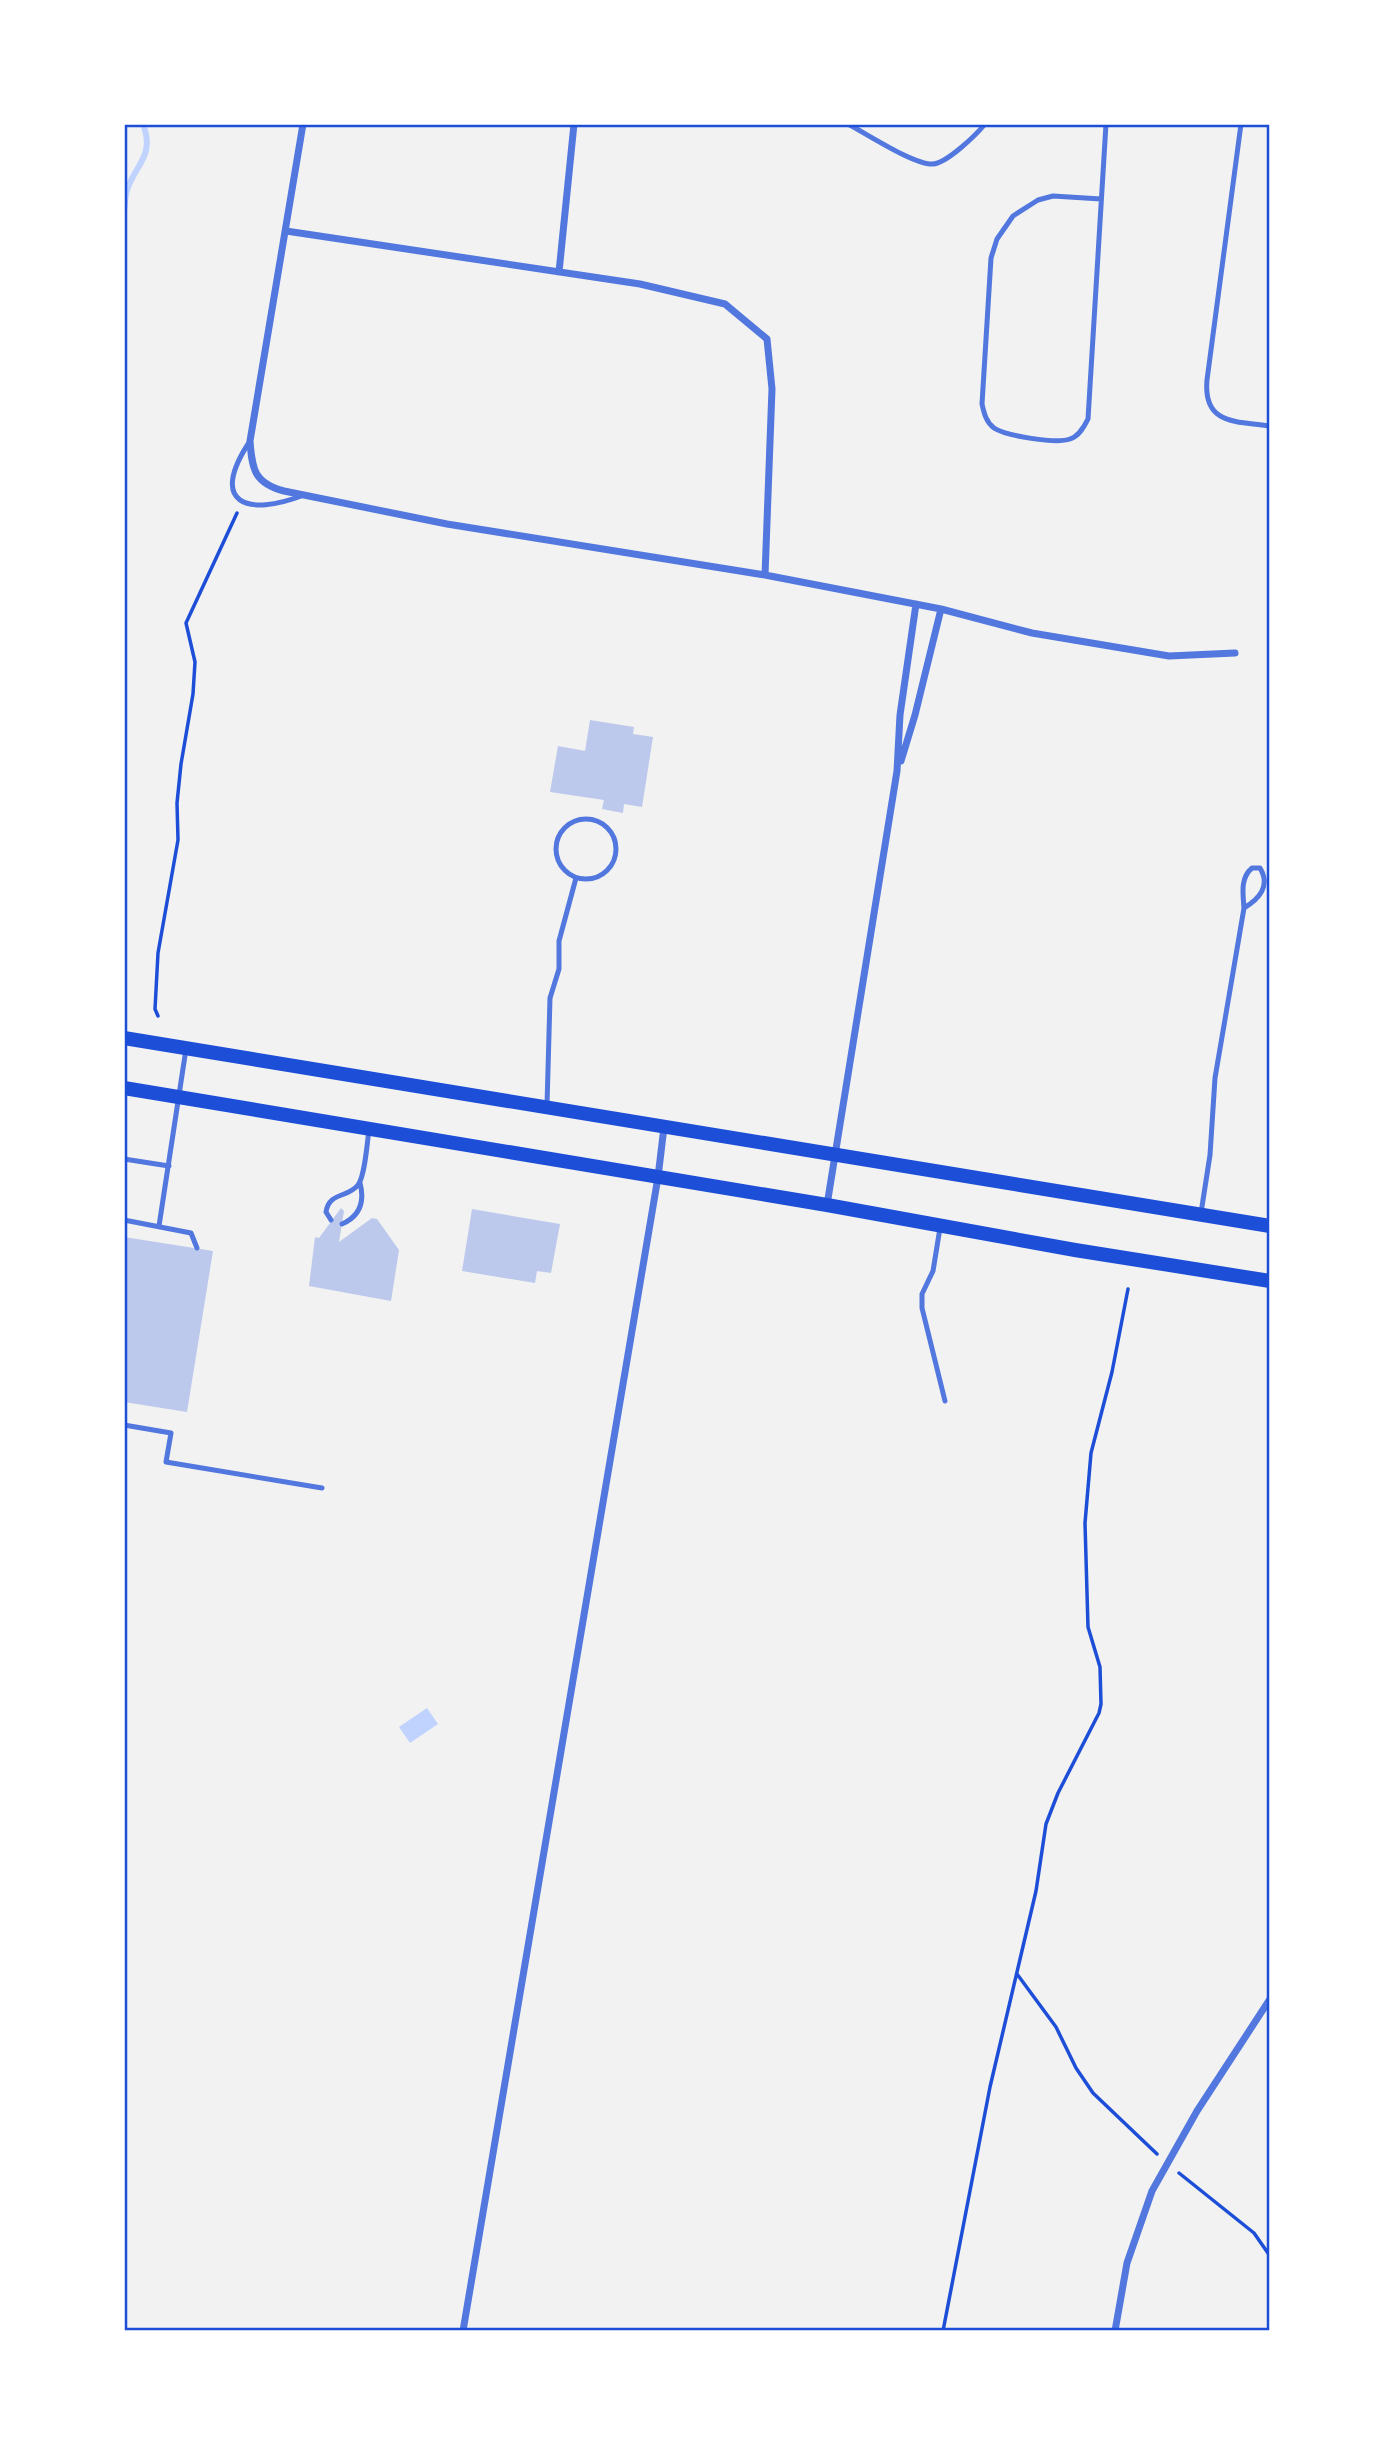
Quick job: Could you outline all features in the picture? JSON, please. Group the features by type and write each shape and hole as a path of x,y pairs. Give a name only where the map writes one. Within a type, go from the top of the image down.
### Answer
{"main road":[{"path":"124,1038 1270,1226"},
{"path":"124,1088 827,1205 1136,1261 1270,1281"}],"street":[{"path":"303,124 250,441 252,462 258,477 274,488 446,524 765,575 941,609 1032,633 1169,656 1235,653"},
{"path":"559,272 574,124"},
{"path":"286,231 640,284 725,304 767,339 772,389 765,575"},
{"path":"827,1205 897,771 900,715 916,604"},
{"path":"897,771 915,715 941,609"},
{"path":"463,2331 658,1177 664,1126"},
{"path":"1115,2331 1127,2263 1152,2191 1197,2111 1270,1999"}],"lane":[{"path":"848,124 917,161 933,164 946,159 985,124"},
{"path":"1101,199 1053,196 1038,200 1013,216 992,247 982,404 987,421 1006,434 1057,441 1069,440 1077,435 1088,419 1106,124"},
{"path":"1241,124 1206,388 1209,403 1220,417 1270,426"},
{"path":"250,441 235,466 232,478 231,487 239,500 256,506 304,495"},
{"path":"583,818 604,824 612,833 616,847 615,858 605,873 596,878 576,878 561,867 556,857 556,841 560,831 572,821 583,818"},
{"path":"1200,1214 1210,1155 1215,1078 1244,908 1245,874 1252,868 1260,868 1265,876 1265,885 1258,899 1244,908"},
{"path":"547,1107 550,998 559,970 559,941 576,878"},
{"path":"159,1226 186,1049"},
{"path":"342,1224 359,1210 363,1193 360,1183 369,1130"},
{"path":"124,1159 169,1166"},
{"path":"331,1220 326,1212 330,1201 352,1191 360,1183"},
{"path":"124,1220 191,1233 197,1248"},
{"path":"940,1225 933,1271 922,1294 922,1308 945,1401"},
{"path":"124,1425 171,1433 166,1462 322,1488"}],"path":[{"path":"158,1016 155,1009 159,953 178,840 177,803 181,764 193,694 195,662 186,623 237,513 246,504"},
{"path":"943,2331 990,2087 1036,1891 1046,1824 1101,1704 1100,1667 1088,1627 1085,1523 1091,1453 1112,1372 1128,1289"},
{"path":"1016,1973 1056,2027 1076,2068 1109,2111 1167,2163 1254,2233 1270,2256"}],"water":[{"path":"427,1708 438,1724 410,1743 399,1727"}],"building":[{"path":"590,720 634,727 633,734 653,737 642,807 624,804 623,813 602,809 604,800 550,792 558,746 585,751"},
{"path":"341,1208 344,1211 339,1242 372,1218 377,1219 399,1250 391,1301 309,1286 315,1237 319,1238"},
{"path":"472,1209 560,1224 551,1273 537,1271 535,1283 462,1271"},
{"path":"124,1237 213,1251 187,1412 124,1402"}],"waterway":[{"path":"124,211 129,184 142,161 147,145 143,124"}]}
